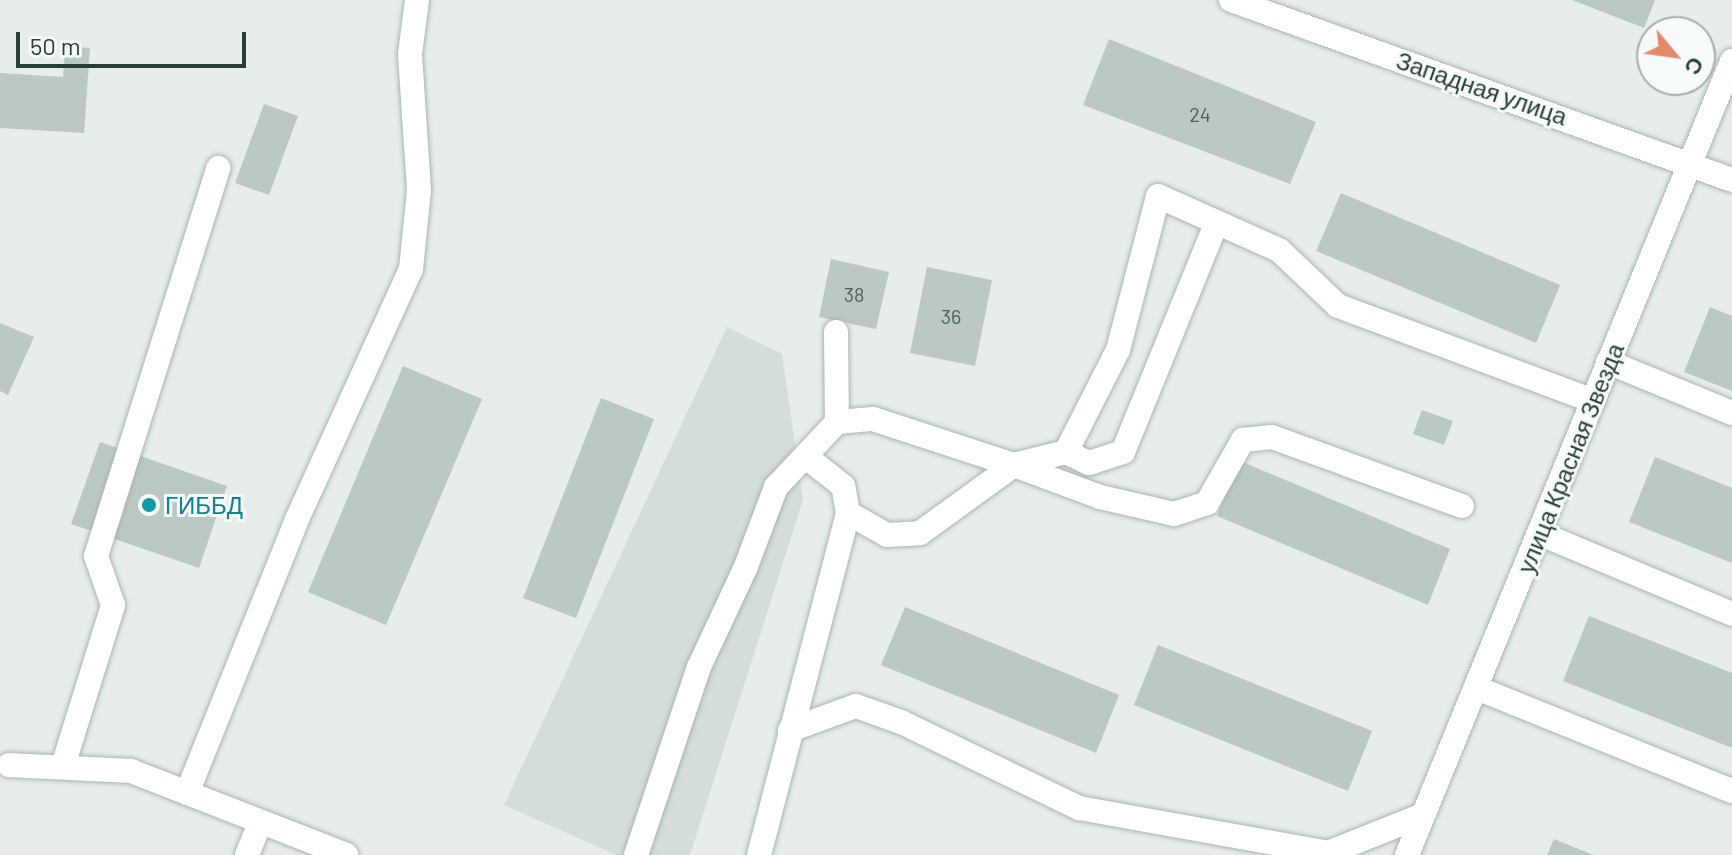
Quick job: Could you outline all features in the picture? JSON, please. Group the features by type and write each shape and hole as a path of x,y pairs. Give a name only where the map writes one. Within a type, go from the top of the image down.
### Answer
{"street":[{"path":"187,793 298,517 411,269 419,190 410,54 417,0"},
{"name":"Западная улица","path":"1231,0 1688,161 1732,180"},
{"name":"улица Красная Звезда","path":"1407,855 1541,534 1688,161 1732,61"},
{"path":"63,766 113,605 96,556 218,168"},
{"path":"1066,452 1118,350 1158,196 1279,250 1338,306 1593,401"},
{"path":"848,513 887,535 920,533 1014,465 1066,452 1089,463 1123,452 1217,222"},
{"path":"836,332 837,422"},
{"path":"1608,362 1732,413"},
{"path":"636,855 699,667 745,569 776,487 837,422 873,419 1100,497 1174,514 1207,503 1243,440 1272,437 1462,506"},
{"path":"759,855 848,513 843,486 805,456"},
{"path":"1541,534 1732,614"},
{"path":"1477,688 1732,791"},
{"path":"790,730 856,706 901,722 1079,808 1328,853 1423,815"},
{"path":"3,763 131,771 346,855"},
{"path":"247,855 260,822"}],"shaded area":[{"path":"727,327 782,354 803,500 690,855 616,855 504,805"}],"building":[{"path":"1572,0 1655,0 1649,16 1636,16 1636,25"},
{"path":"1109,39 1316,122 1290,184 1083,105"},
{"path":"65,46 90,48 84,133 0,128 0,73 63,77"},
{"path":"264,104 298,116 269,195 235,183"},
{"path":"1341,193 1560,285 1536,343 1316,251"},
{"path":"831,259 889,272 876,329 819,317"},
{"path":"927,267 992,280 975,366 910,353"},
{"path":"1710,307 1732,316 1732,391 1684,372"},
{"path":"0,323 34,337 8,395 0,391"},
{"path":"403,366 482,399 386,625 308,592"},
{"path":"601,398 654,419 576,618 523,598"},
{"path":"1422,410 1453,421 1444,445 1413,434"},
{"name":"ГИББД","path":"100,442 227,486 199,568 71,524"},
{"path":"1655,457 1732,488 1732,563 1629,522"},
{"path":"1240,461 1450,549 1428,605 1217,516"},
{"path":"905,607 1119,695 1096,753 881,665"},
{"path":"1589,616 1732,673 1732,748 1563,681"},
{"path":"1158,645 1372,731 1348,791 1134,705"},
{"path":"1554,839 1593,855 1547,855"}],"place":[{"name":"ГИББД","path":"149,505"}]}
